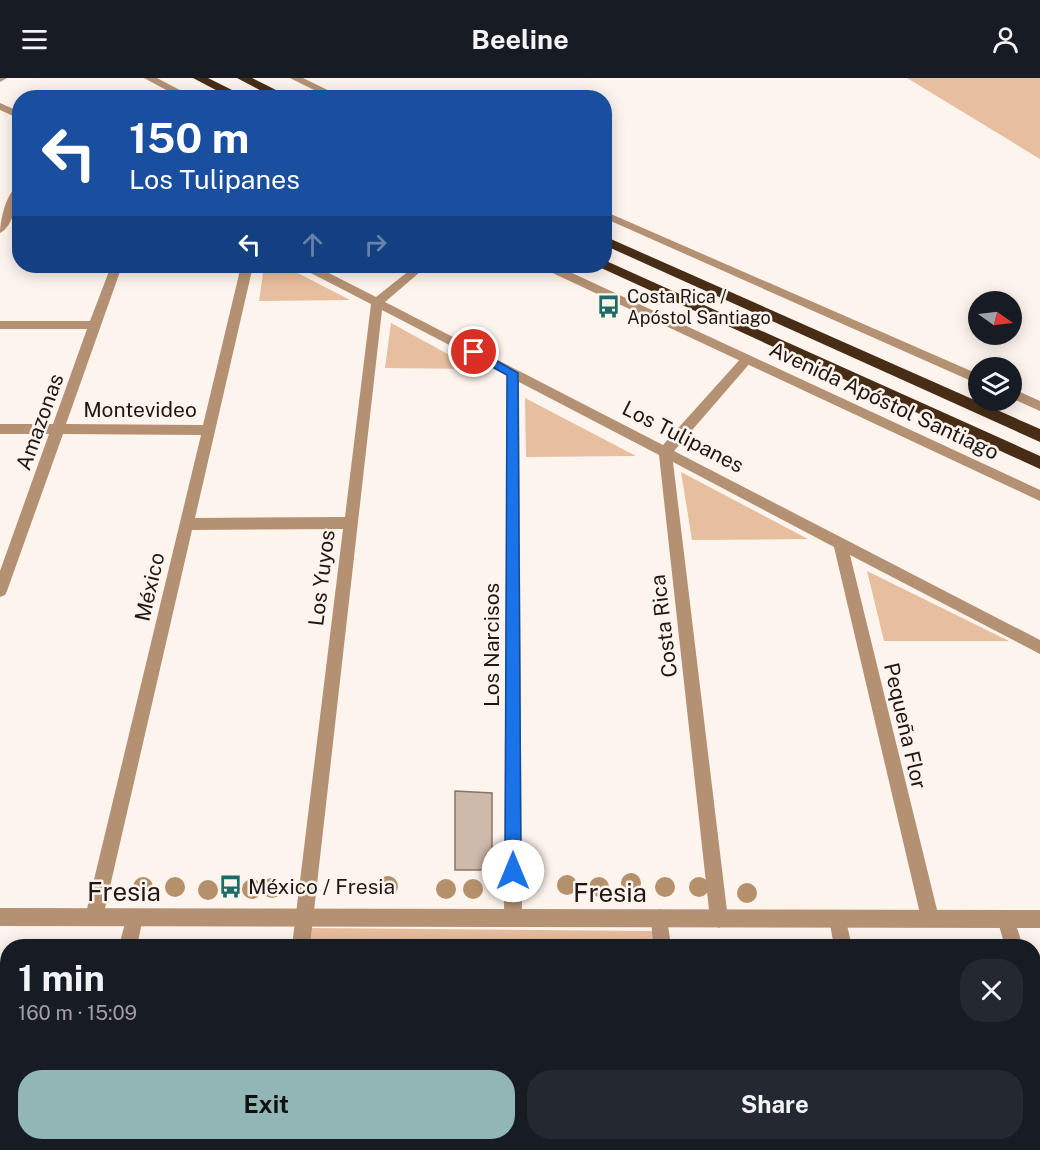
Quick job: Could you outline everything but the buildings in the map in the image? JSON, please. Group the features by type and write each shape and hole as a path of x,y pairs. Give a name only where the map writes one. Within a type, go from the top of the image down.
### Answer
{"highway":[{"path":"199,78 225,90"},
{"path":"243,78 269,90"},
{"path":"612,244 1040,436"},
{"path":"612,268 1040,464"}],"street":[{"path":"149,78 174,90"},
{"path":"295,78 321,90"},
{"path":"0,229 12,204"},
{"path":"612,218 968,374"},
{"name":"Amazonas","path":"0,591 6,555 57,430 113,273"},
{"name":"México","path":"94,917 245,273"},
{"name":"Los Tulipanes","path":"320,273 1040,647"},
{"path":"376,302 413,273"},
{"name":"Avenida Apóstol Santiago","path":"563,273 1040,496"},
{"name":"Los Yuyos","path":"302,939 376,302"},
{"path":"0,325 94,325"},
{"path":"665,452 747,359"},
{"name":"Los Narcisos","path":"513,373 513,918"},
{"path":"1022,398 1040,406"},
{"name":"Montevideo","path":"0,429 208,430"},
{"name":"Costa Rica","path":"665,452 719,919"},
{"path":"186,524 350,523"},
{"name":"Pequeña Flor","path":"840,543 930,918"},
{"name":"Fresia","path":"0,917 1040,919"},
{"path":"130,939 134,918"},
{"path":"660,918 662,939"},
{"path":"838,919 842,939"},
{"path":"1006,919 1012,939"}],"shaded area":[{"path":"907,78 1040,78 1040,159"},
{"path":"263,273 298,273 350,300 259,301"},
{"path":"391,323 475,369 385,368"},
{"path":"525,398 636,456 526,457"},
{"path":"681,472 808,539 692,540"},
{"path":"867,571 1009,641 884,641"},
{"path":"312,928 652,931 653,939 311,939"}],"place":[{"name":"Costa Rica / Apóstol Santiago","path":"609,307"},
{"name":"México / Fresia","path":"230,887"}],"route":[{"path":"474,352 513,373 513,871"}]}
